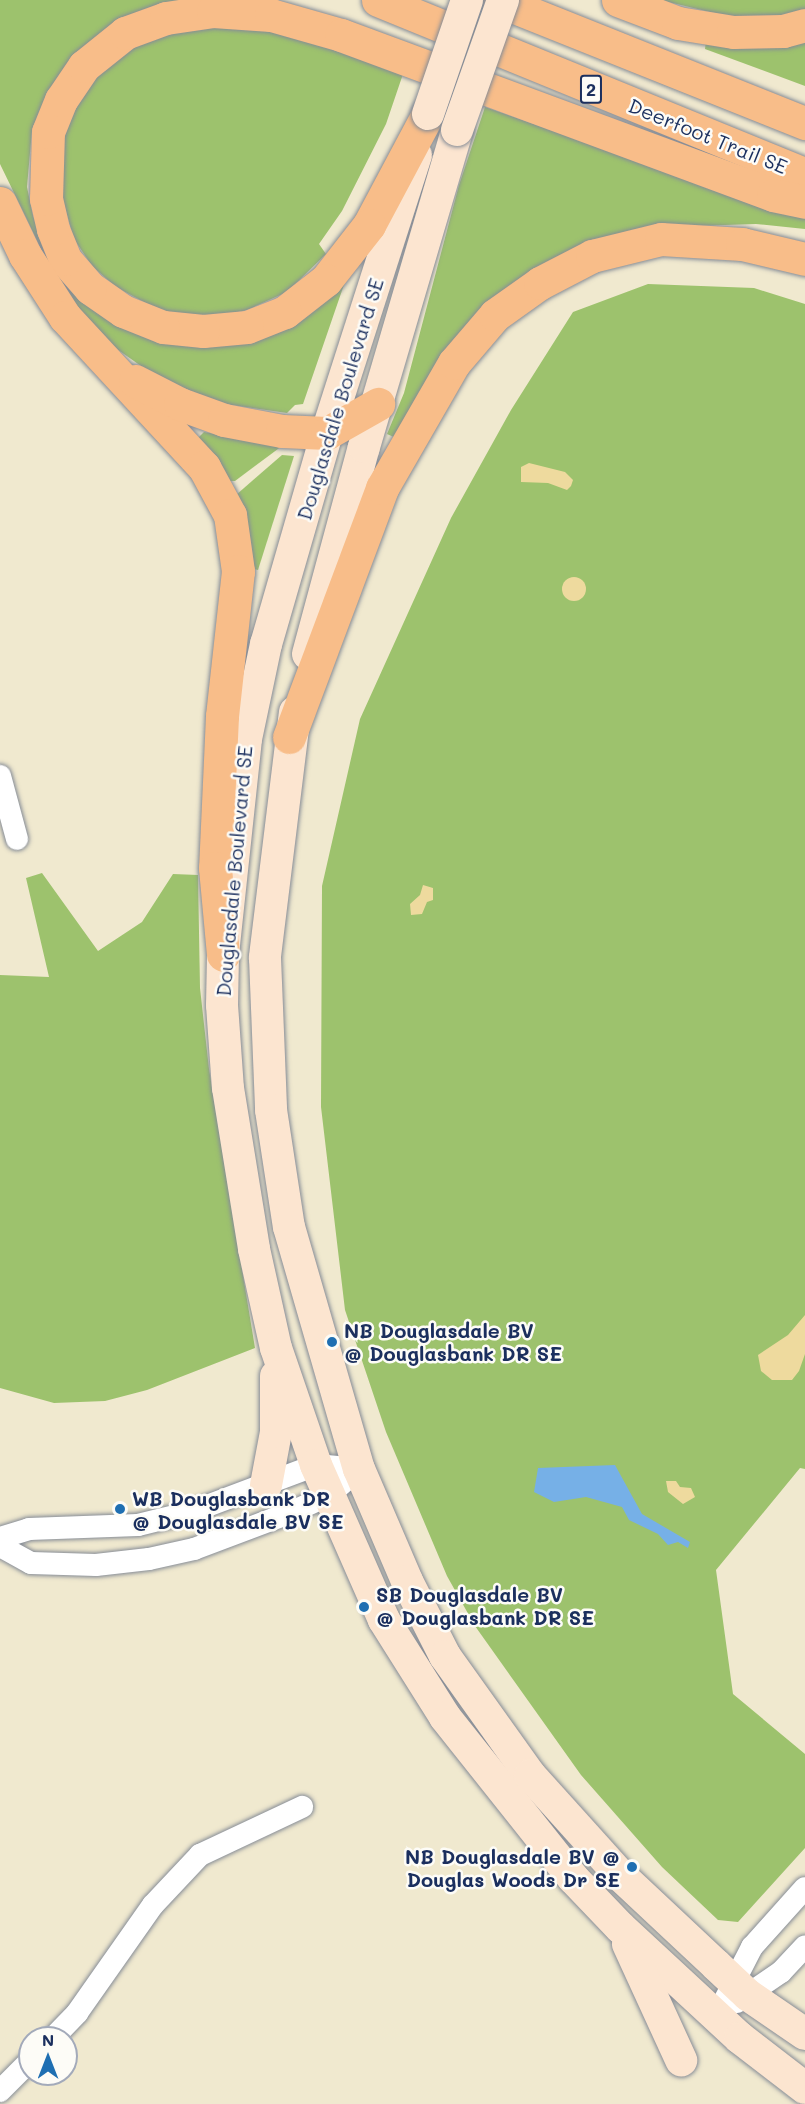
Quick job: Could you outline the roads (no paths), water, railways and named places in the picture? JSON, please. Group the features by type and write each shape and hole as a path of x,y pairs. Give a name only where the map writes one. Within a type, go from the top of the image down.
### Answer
{"highway":[{"name":"Deerfoot Trail SE","path":"378,0 805,174"},
{"name":"2","path":"497,0 805,123"},
{"path":"618,0 678,22 733,32 783,31 805,25"},
{"path":"428,114 369,225 326,280 285,312 247,327 203,331 162,327 123,310 90,288 65,259 53,229 46,199 48,132 61,100 84,66 126,33 166,18 213,11 271,15 342,35 773,195 805,202"},
{"path":"0,203 44,286 78,333 204,467 226,505 236,539 238,571 222,716 215,868 223,955"},
{"path":"289,737 382,488 454,363 495,315 540,283 591,256 662,239 742,244 805,260"},
{"path":"109,364 146,388 224,420 282,430 327,433 378,404"}],"street":[{"name":"Douglasdale Boulevard SE","path":"467,0 428,114 327,433 266,644 246,739 223,955 228,1088 240,1178 276,1348 316,1465 384,1620 445,1717 543,1843 620,1927 716,2017 805,2088"},
{"name":"Douglasdale Boulevard SE","path":"503,0 457,130 320,603 289,737 265,958 271,1110 289,1227 359,1468 407,1581 445,1656 530,1775 621,1876 741,1989 805,2034"},
{"path":"0,776 17,839"},
{"path":"266,1485 276,1432 276,1348"},
{"path":"0,1538 29,1528 138,1525 191,1512 316,1465 359,1468"},
{"path":"0,1546 31,1563 96,1565 149,1559 194,1549 329,1496 359,1468"},
{"path":"65,2026 77,2013 153,1905 200,1856 302,1807"},
{"path":"741,1989 752,1947 805,1888"},
{"path":"620,1927 681,2060"},
{"path":"716,2017 741,1989 781,1972 805,1946"},
{"path":"1,2090 18,2073"}],"water":[{"path":"615,1465 642,1514 690,1542 688,1548 678,1542 668,1545 658,1534 629,1520 622,1507 586,1497 554,1502 534,1492 538,1468"}],"place":[{"name":"NB Douglasdale BV @ Douglasbank DR SE","path":"332,1342"},
{"name":"WB Douglasbank DR @ Douglasdale BV SE","path":"120,1509"},
{"name":"SB Douglasdale BV @ Douglasbank DR SE","path":"364,1607"},
{"name":"NB Douglasdale BV @ Douglas Woods Dr SE","path":"632,1867"}]}
